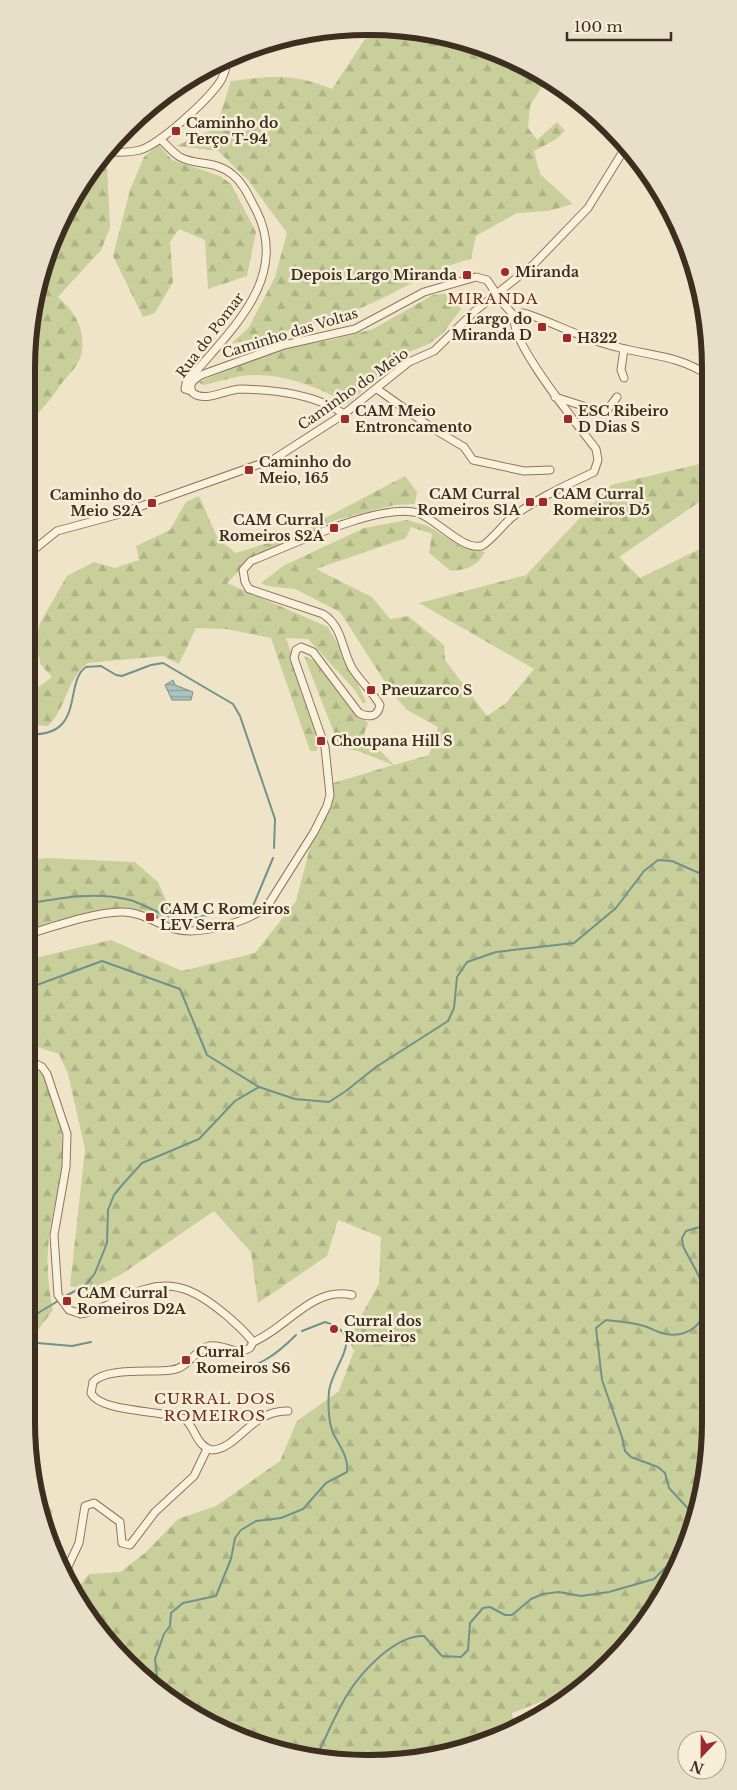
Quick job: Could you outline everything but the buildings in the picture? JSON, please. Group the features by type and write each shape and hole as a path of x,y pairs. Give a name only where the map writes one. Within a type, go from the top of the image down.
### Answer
{"street":[{"path":"115,153 120,154 141,150 160,138 204,102 218,86 226,67"},
{"name":"Rua do Pomar","path":"160,138 179,156 214,164 233,175 243,185 264,226 266,236 263,269 250,305 235,326 186,383 185,389 191,391"},
{"name":"Caminho do Meio","path":"35,549 57,531 116,515 274,459 344,414 409,362 434,351 474,311 533,265 588,208 623,153"},
{"name":"Caminho das Voltas","path":"191,391 192,382 200,375 284,345 355,329 424,292 480,277 487,280 515,317"},
{"path":"35,933 110,912 125,912 174,928 197,930 245,919 258,914 268,905 314,832 327,806 330,795 325,747 314,712 297,670 294,658 296,650 301,646 313,652 358,713 370,716 375,715 379,711 380,705 352,668 337,626 331,620 323,614 249,589 244,582 243,570 251,561 353,522 387,513 417,513 458,539 477,547 484,546 500,527 532,502 594,472 598,460 596,449 555,397 515,329 513,322 515,317 522,313 527,314 589,339 624,349 682,360 702,372"},
{"path":"624,349 621,370 624,378"},
{"path":"191,391 197,396 203,397 238,389 281,393 322,401 344,414"},
{"path":"377,389 464,447 474,460 524,471 550,470"},
{"path":"555,397 605,413 617,397"},
{"path":"35,1064 42,1067 47,1074 67,1134 66,1167 54,1235 58,1297 63,1305 69,1310 81,1314 145,1289 164,1286 183,1288 202,1295 240,1327 253,1342"},
{"path":"288,1411 270,1412 222,1447 214,1450 200,1444 192,1426 185,1419 108,1405 94,1398 90,1390 93,1382 102,1376 123,1372 173,1370 184,1366 202,1350 215,1346 240,1352 250,1348 253,1342 267,1336 308,1304 339,1294 352,1295"},
{"path":"68,1567 79,1543 85,1506 94,1503 120,1522 122,1543 130,1545 156,1512 194,1476 207,1448"}],"green space":[{"path":"367,36 412,38 455,46 496,60 543,85 530,106 528,128 537,140 557,122 565,131 555,140 534,151 540,174 573,204 548,211 517,213 476,236 471,259 429,274 363,307 315,323 231,344 249,327 275,277 287,233 248,180 218,151 176,146 216,128 231,81 282,77 306,80 332,89"},
{"path":"158,144 172,160 220,176 231,184 256,232 247,276 208,289 205,240 179,229 170,242 173,282 155,313 143,317 113,256 130,190 144,157"},
{"path":"104,165 107,165 110,228 101,250 58,297 69,308 80,327 82,335 81,355 74,368 35,416 36,347 41,303 46,282 69,221 91,183"},
{"path":"451,293 461,309 443,333 429,344 406,353 348,403 296,381 269,376 241,376 203,385 198,382 285,347 331,340 373,329 433,295"},
{"path":"702,463 702,500 619,557 640,578 702,548 702,1422 699,1465 691,1508 668,1569 633,1625 604,1657 572,1686 561,1694 512,1713 513,1722 455,1744 412,1752 368,1755 347,1754 303,1749 282,1744 221,1721 165,1686 133,1657 104,1625 79,1586 89,1574 120,1572 145,1553 178,1519 216,1506 280,1461 297,1421 339,1391 354,1351 348,1339 379,1284 381,1237 338,1220 327,1256 258,1303 251,1252 214,1211 122,1274 90,1290 70,1286 85,1149 68,1074 59,1054 35,1046 35,958 111,940 182,971 255,953 296,901 314,832 330,784 393,765 358,751 340,748 304,656 317,662 346,703 368,723 364,734 394,765 429,755 438,727 407,710 392,693 340,612 295,589 267,586 261,583 283,566 364,528 407,520 428,526 460,546 485,552 475,564 462,570 451,571 429,553 432,534 411,527 406,538 316,569 372,597 390,619 408,616 444,645 445,660 487,716 506,703 534,669 419,603 526,575 611,485"},
{"path":"405,476 417,492 415,504 394,505 336,520 244,566 227,583 328,627 346,658 366,702 363,703 353,688 308,639 286,638 322,742 316,751 310,751 271,638 226,629 196,628 179,664 163,656 88,663 75,677 54,719 48,726 35,725 35,689 52,677 41,665 35,642 40,623 67,576 94,562 115,568 139,560 136,546 170,530 186,502 199,496 218,539 236,553 293,535"},
{"path":"46,858 135,862 158,882 166,900 187,920 181,930 125,912 35,933 35,860"},
{"path":"35,1067 42,1070 52,1098 58,1117 63,1147 62,1170 48,1247 48,1274 53,1310 35,1334"},
{"path":"45,1503 53,1511 50,1521"},
{"path":"63,1556 70,1559 67,1565"}],"water":[{"path":"173,680 175,685 193,692 191,700 172,700 165,685"}],"waterway":[{"path":"35,734 45,733 58,728 66,719 79,674 86,667 101,666 116,675 122,676 151,665 163,663 233,704 240,716 275,819 274,848"},
{"path":"188,919 253,906 273,858"},
{"path":"62,1298 86,1285 95,1273 107,1243 108,1210 114,1195 142,1163 199,1139 235,1101 259,1087 295,1099 329,1102 376,1067 448,1021 454,1008 457,977 467,962 496,952 574,943 616,908 644,871 658,860 672,861 699,873 702,870"},
{"path":"35,903 78,896 117,897 180,919"},
{"path":"35,986 102,961 180,989 207,1055 259,1087"},
{"path":"702,1226 686,1231 682,1238 683,1246 702,1284"},
{"path":"35,1316 58,1301"},
{"path":"690,1511 669,1488 665,1473 658,1467 631,1457 625,1451 602,1380 596,1328 606,1320 635,1324 660,1333 678,1335 695,1327 702,1318"},
{"path":"157,1679 155,1659 164,1634 170,1626 171,1613 183,1603 216,1596 231,1559 235,1538 241,1530 256,1521 281,1518 303,1509 326,1483 347,1472 347,1461 333,1433 329,1417 329,1391 345,1351 346,1342 344,1334 338,1328 325,1322 302,1331"},
{"path":"227,1367 247,1367 265,1360 296,1335"},
{"path":"35,1343 72,1346 91,1342"},
{"path":"319,1751 339,1709 353,1686 380,1656 402,1642 413,1637 424,1636 442,1656 461,1657 468,1650 470,1623 483,1608 490,1607 505,1615 512,1615 531,1599 543,1594 559,1592 581,1596 609,1592 654,1579 669,1566"}],"place":[{"name":"Caminho do Terço T-94","path":"176,131"},
{"name":"Miranda","path":"505,272"},
{"name":"Depois Largo Miranda","path":"467,275"},
{"name":"Largo do Miranda D","path":"542,327"},
{"name":"H322","path":"567,338"},
{"name":"CAM Meio Entroncamento","path":"345,419"},
{"name":"ESC Ribeiro D Dias S","path":"568,419"},
{"name":"Caminho do Meio, 165","path":"249,470"},
{"name":"CAM Curral Romeiros S1A","path":"530,502"},
{"name":"CAM Curral Romeiros D5","path":"543,502"},
{"name":"Caminho do Meio S2A","path":"152,503"},
{"name":"CAM Curral Romeiros S2A","path":"334,528"},
{"name":"Pneuzarco S","path":"371,690"},
{"name":"Choupana Hill S","path":"321,741"},
{"name":"CAM C Romeiros LEV Serra","path":"150,917"},
{"name":"CAM Curral Romeiros D2A","path":"67,1301"},
{"name":"Curral dos Romeiros","path":"334,1329"},
{"name":"Curral Romeiros S6","path":"186,1360"}],"district":[{"name":"MIRANDA","path":"493,298"},
{"name":"CURRAL DOS ROMEIROS","path":"215,1406"}]}
